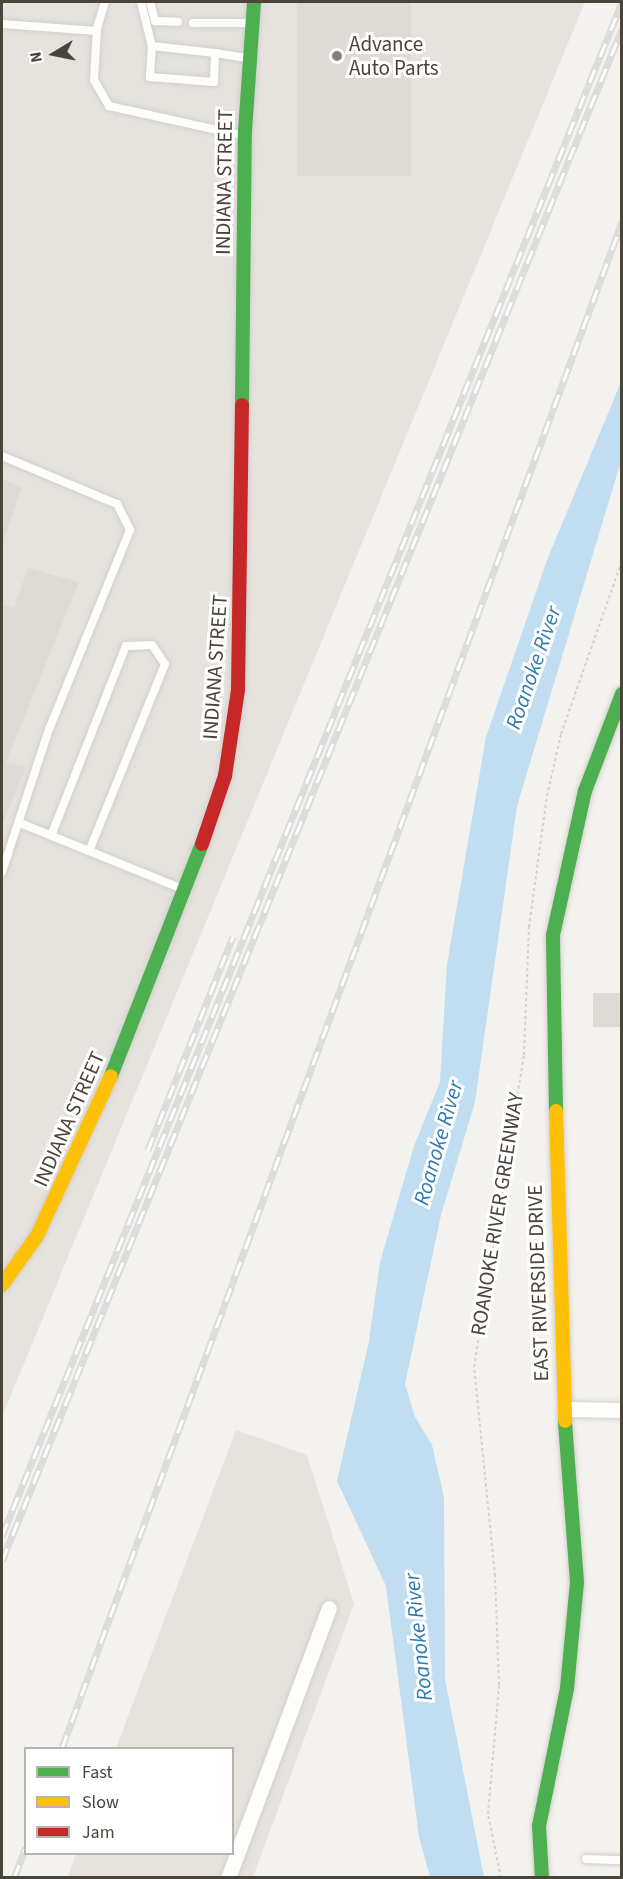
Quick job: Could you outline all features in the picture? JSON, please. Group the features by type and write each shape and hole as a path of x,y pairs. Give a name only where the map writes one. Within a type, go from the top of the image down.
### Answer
{"street":[{"name":"INDIANA STREET","path":"2,1285 65,1184 186,891 225,776 238,690 245,137 254,2"},
{"name":"EAST RIVERSIDE DRIVE","path":"542,1878 543,1795 567,1688 576,1602 565,1409 551,969 568,854 616,725 621,694"},
{"path":"565,1409 621,1410"},
{"path":"228,1878 329,1608"}],"lane":[{"path":"105,2 97,30 94,80 109,106 245,137"},
{"path":"141,2 153,46 150,77 214,82 215,53"},
{"path":"150,2 155,21 178,22"},
{"path":"193,23 252,23"},
{"path":"2,24 97,30"},
{"path":"153,46 249,58"},
{"path":"2,456 117,504 130,530 49,729 20,823 2,872"},
{"path":"51,836 126,646 152,645 165,664 89,851"},
{"path":"20,823 186,891"},
{"path":"586,1859 621,1860"}],"path":[{"name":"ROANOKE RIVER GREENWAY","path":"501,1878 488,1814 499,1684 495,1576 474,1367 524,1055 529,927 547,796 561,734 621,561"}],"shaded area":[{"path":"2,2 585,2 2,1417"},
{"path":"236,1430 307,1455 354,1604 253,1877 67,1878 76,1855 234,1855 234,1747 116,1747"}],"water":[{"name":"Roanoke River","path":"621,382 621,461 517,806 475,1102 441,1215 405,1384 415,1417 432,1445 444,1497 445,1679 484,1877 430,1877 419,1837 386,1586 337,1481 369,1341 380,1262 414,1146 440,1082 447,964 486,737 547,560"}],"building":[{"path":"297,2 411,2 411,176 297,176"},
{"path":"2,479 22,487 3,541 2,540"},
{"path":"28,568 79,582 6,762 26,767 2,826 2,604 14,608"},
{"path":"593,993 621,993 621,1027 593,1027"}],"railway":[{"path":"2,1536 622,2"},
{"path":"2,1561 622,29"},
{"path":"62,1747 622,222"},
{"path":"148,1150 233,936"},
{"path":"14,1878 24,1852"}],"traffic: fast":[{"path":"242,405 245,131 254,2"},
{"path":"556,1111 553,935 585,791 622,694"},
{"path":"111,1076 202,844"},
{"path":"542,1878 539,1826 567,1688 577,1582 565,1421"}],"traffic: slow":[{"path":"2,1285 37,1236 111,1076"},
{"path":"556,1111 565,1421"}],"traffic: jam":[{"path":"202,844 225,776 238,690 242,405"}],"place":[{"name":"Advance Auto Parts","path":"337,56"}]}
